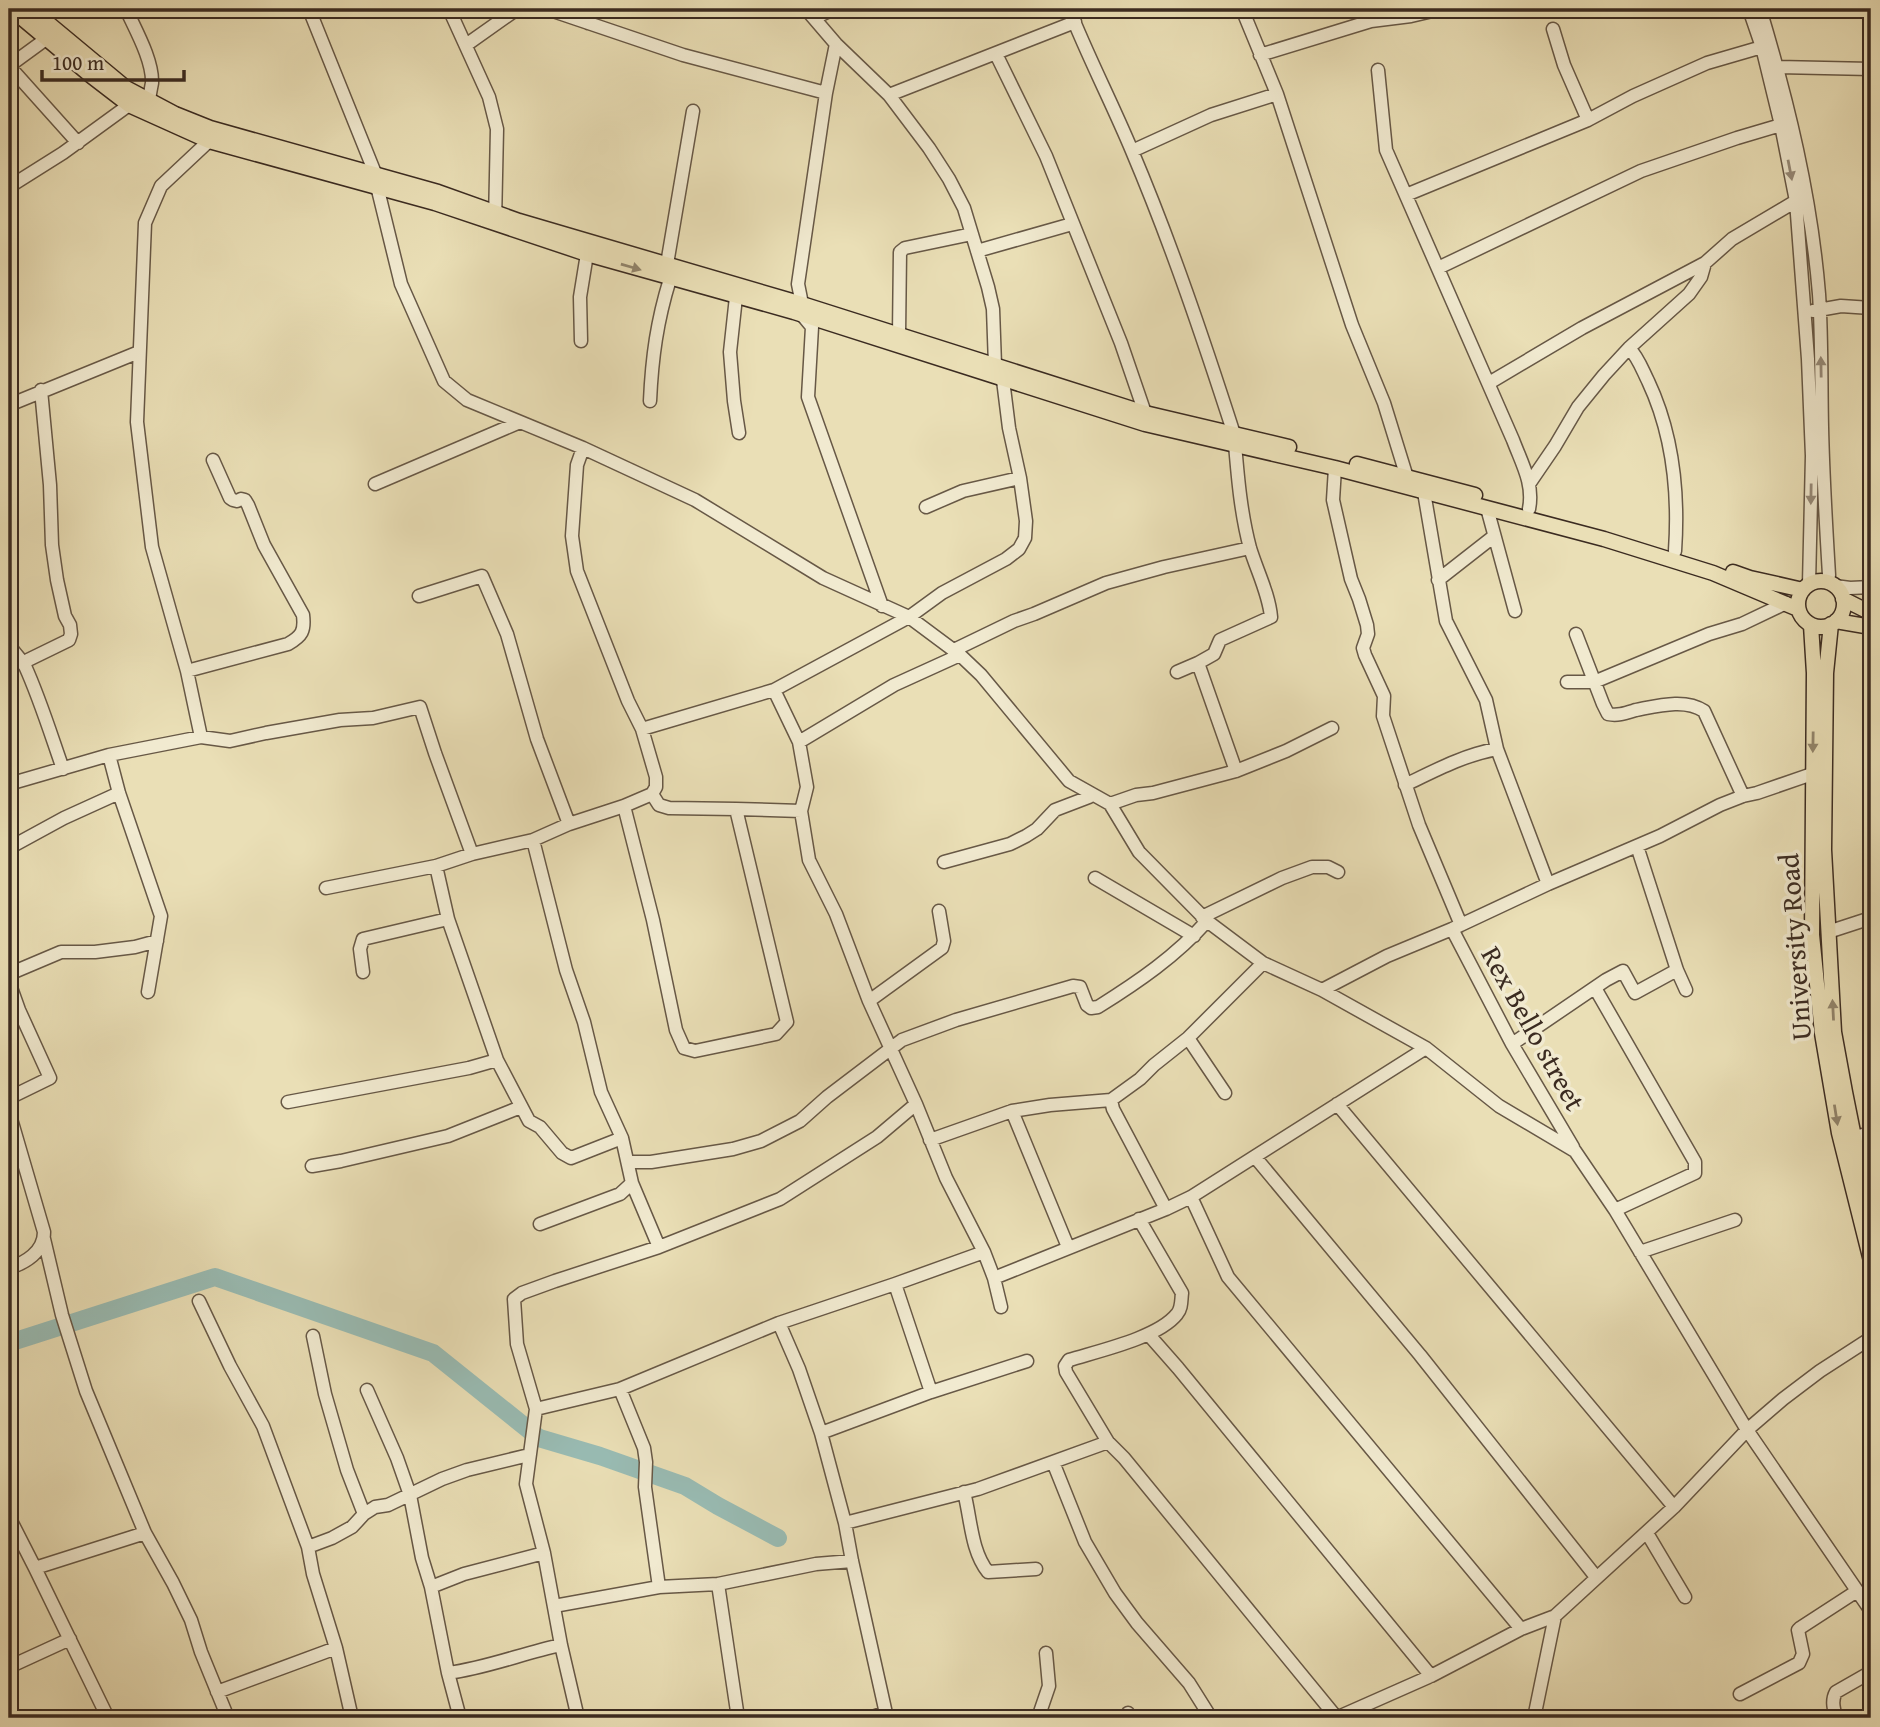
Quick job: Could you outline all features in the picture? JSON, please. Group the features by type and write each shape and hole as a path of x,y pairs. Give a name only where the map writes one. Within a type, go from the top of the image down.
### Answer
{"main road":[{"path":"11,9 126,88 175,114 209,128 376,180"},
{"path":"31,9 51,34 129,105 209,141 439,192 496,219 587,254 669,271 736,297 802,309 1003,380 1145,419 1413,485 1487,508 1605,539 1713,573 1792,606 1811,625 1834,622 1871,627"},
{"path":"496,219 669,271 899,335 995,365 1145,419"},
{"path":"1234,439 1335,468 1528,509 1607,530 1750,578 1806,587 1821,581 1831,584 1843,599 1841,614 1834,622"},
{"path":"1792,606 1798,602 1806,587"},
{"path":"1843,599 1871,613"},
{"name":"University Road","path":"1834,622 1826,673 1824,850 1834,1032 1871,1222"},
{"name":"University Road","path":"1811,625 1814,673 1812,935 1822,1033 1839,1133 1871,1261"}],"street":[{"path":"126,9 151,74 149,99"},
{"path":"309,9 376,180 401,284 444,381 467,400 583,448 695,500 823,578 909,617 981,675 1069,781 1110,804 1139,852 1205,919 1263,963 1322,990 1426,1048 1499,1106 1575,1151"},
{"path":"449,9 489,97 497,129 496,219"},
{"path":"466,45 517,9"},
{"path":"547,9 683,55 826,93"},
{"path":"588,23 592,9"},
{"path":"834,9 810,14 836,44 889,95 929,148 964,208 993,309 995,365"},
{"path":"1069,9 1132,151 1195,317 1234,439 1240,504 1271,617 1220,640 1214,654 1177,672"},
{"path":"1242,9 1276,94 1352,325 1384,403 1413,485 1446,621 1486,699 1497,749 1548,884"},
{"path":"1260,55 1371,21 1441,9"},
{"path":"1749,9 1762,47 1796,201 1812,456 1806,587"},
{"path":"1760,9 1777,67 1806,189 1819,309 1822,456 1829,575 1831,584 1850,588 1871,587"},
{"path":"889,95 1074,22"},
{"path":"1553,29 1564,65 1588,120"},
{"path":"51,34 9,66 78,143"},
{"path":"836,44 826,93 798,284 802,309 812,327 808,397 882,606"},
{"path":"1406,195 1588,120 1633,96 1707,63 1762,47"},
{"path":"996,54 1046,156 1121,343 1145,419"},
{"path":"1777,67 1871,69"},
{"path":"1378,71 1386,150 1489,383 1529,484 1532,494 1528,509"},
{"path":"1132,151 1211,116 1276,94"},
{"path":"9,187 78,143 129,105"},
{"path":"650,401 660,311 669,271 693,111"},
{"path":"1438,268 1640,171 1781,125"},
{"path":"201,737 187,671 152,547 137,422 145,223 161,186 209,141"},
{"path":"1489,383 1582,327 1705,263 1732,239 1796,201"},
{"path":"977,251 1072,224"},
{"path":"899,335 900,252 905,248 972,234"},
{"path":"581,341 580,297 587,254"},
{"path":"1529,484 1578,407 1629,348 1689,294 1701,277 1705,263"},
{"path":"736,297 730,352 739,433"},
{"path":"1805,313 1841,306 1871,308"},
{"path":"1629,348 1635,354 1656,399 1669,442 1675,484 1675,551"},
{"path":"9,405 139,352"},
{"path":"642,729 774,690 909,617 942,593 1006,559 1019,549 1025,538 1026,521 1003,380"},
{"path":"24,665 27,660 69,640 71,634 57,580 52,545 50,485 41,390"},
{"path":"375,484 520,422"},
{"path":"326,888 436,866 533,839 652,794 656,787 656,777 642,729 624,692 578,571 572,536 578,465 583,448"},
{"path":"187,671 288,644 300,637 305,627 303,615 264,545 248,505 245,500 230,498 213,460"},
{"name":"Rex Bello street","path":"1335,468 1333,500 1351,579 1367,625 1368,634 1363,648 1384,696 1383,716 1419,825 1457,927 1512,1044 1575,1151 1615,1210 1747,1430 1871,1611"},
{"path":"926,507 963,491 1020,478"},
{"path":"1487,508 1515,611"},
{"path":"1438,580 1493,537"},
{"path":"799,742 894,685 1014,621 1106,583 1250,548"},
{"path":"419,596 482,576 507,634 537,739 569,824"},
{"path":"1567,682 1594,682 1709,634 1792,606"},
{"path":"1576,634 1608,714 1617,716 1655,706 1695,705 1704,711 1743,796"},
{"path":"9,644 24,665 63,769"},
{"path":"1199,663 1236,771"},
{"path":"774,690 799,742 807,787 802,811 809,860 835,914 869,1001 946,1178 984,1252 1001,1307"},
{"path":"9,784 109,755 201,737 230,741 340,720 373,718 420,707 472,854"},
{"path":"1110,804 1136,795 1236,771 1286,751 1332,728"},
{"path":"1405,785 1476,752 1497,749"},
{"path":"109,755 162,916 148,992"},
{"path":"1322,990 1387,956 1660,836 1720,805 1812,774"},
{"path":"9,848 120,793"},
{"path":"652,794 659,804 669,808 802,811"},
{"path":"944,862 1010,844 1037,829 1055,810 1092,794"},
{"path":"624,806 653,920 676,1030 684,1048 695,1051 776,1034 786,1022 736,808"},
{"path":"533,839 566,970 584,1022 601,1092 622,1138 632,1183 659,1247"},
{"path":"1637,846 1686,990"},
{"path":"436,866 448,919 498,1060 529,1121 540,1127 566,1157 571,1158 622,1138"},
{"path":"628,1162 665,1160 733,1149 761,1141 800,1121 902,1040 956,1020 1073,986 1080,987 1087,1005 1091,1008 1098,1007 1144,978 1194,936 1205,919 1282,878 1312,867 1328,867 1338,873"},
{"path":"1095,877 1194,936"},
{"path":"869,1001 942,948 944,941 939,911"},
{"path":"1828,932 1871,918"},
{"path":"363,972 360,949 363,939 448,919"},
{"path":"9,974 61,952 95,953 157,941"},
{"path":"930,1140 1012,1111 1111,1100 1188,1038 1263,963"},
{"path":"1512,1044 1605,980 1623,971 1635,993 1677,970"},
{"path":"9,982 50,1078 9,1098"},
{"path":"1595,988 1695,1163 1695,1173 1615,1210"},
{"path":"1188,1038 1225,1093"},
{"path":"994,1278 1191,1197 1426,1048"},
{"path":"288,1101 469,1068 498,1060"},
{"path":"1111,1100 1113,1109 1166,1209"},
{"path":"578,1718 544,1553 526,1484 536,1409 517,1344 514,1299 555,1280 659,1247 780,1199 877,1138 916,1104"},
{"path":"1337,1104 1674,1507"},
{"path":"312,1166 448,1136 521,1107"},
{"path":"1012,1111 1068,1247"},
{"path":"9,1112 44,1232 62,1315 86,1391 145,1533 191,1620 228,1718"},
{"path":"1854,1137 1871,1133"},
{"path":"1255,1157 1420,1355 1596,1577"},
{"path":"540,1224 620,1194 632,1183"},
{"path":"1191,1197 1228,1277 1521,1629"},
{"path":"1139,1219 1182,1293 1181,1306 1176,1316 1149,1335 1069,1360 1065,1366 1066,1372 1108,1441 1336,1718 1431,1676 1521,1629 1555,1616 1674,1507 1747,1430 1820,1371 1871,1338"},
{"path":"1640,1252 1735,1220"},
{"path":"9,1268 34,1255 44,1239"},
{"path":"536,1409 620,1389 779,1323 984,1252"},
{"path":"895,1284 931,1392"},
{"path":"199,1301 263,1426 307,1547 336,1648 352,1718"},
{"path":"779,1323 821,1433 845,1523 885,1716 869,1718"},
{"path":"1149,1335 1431,1676"},
{"path":"313,1336 324,1394 347,1470 364,1514"},
{"path":"821,1433 931,1392 1027,1361"},
{"path":"620,1389 644,1448 645,1487 659,1587"},
{"path":"367,1390 397,1458 410,1496 460,1718"},
{"path":"845,1523 964,1492 1108,1441"},
{"path":"307,1547 352,1527 375,1507 410,1496 442,1479 529,1455"},
{"path":"1053,1462 1085,1542 1115,1593 1189,1683 1212,1718"},
{"path":"964,1492 977,1553 989,1572 1036,1569"},
{"path":"9,1517 108,1718"},
{"path":"35,1568 145,1533"},
{"path":"1647,1533 1685,1597"},
{"path":"431,1587 464,1574 544,1553"},
{"path":"554,1606 659,1587 718,1584 816,1564 852,1561"},
{"path":"718,1584 738,1718"},
{"path":"1740,1694 1799,1663 1803,1654 1798,1630 1857,1591"},
{"path":"1534,1718 1555,1616"},
{"path":"9,1667 70,1639"},
{"path":"448,1673 472,1670 561,1645"},
{"path":"216,1692 336,1648"},
{"path":"1038,1718 1049,1686 1046,1653"},
{"path":"1836,1718 1833,1706 1836,1692 1871,1672"}],"waterway":[{"path":"9,1343 215,1277 433,1353 539,1438 685,1486 778,1538"}]}
